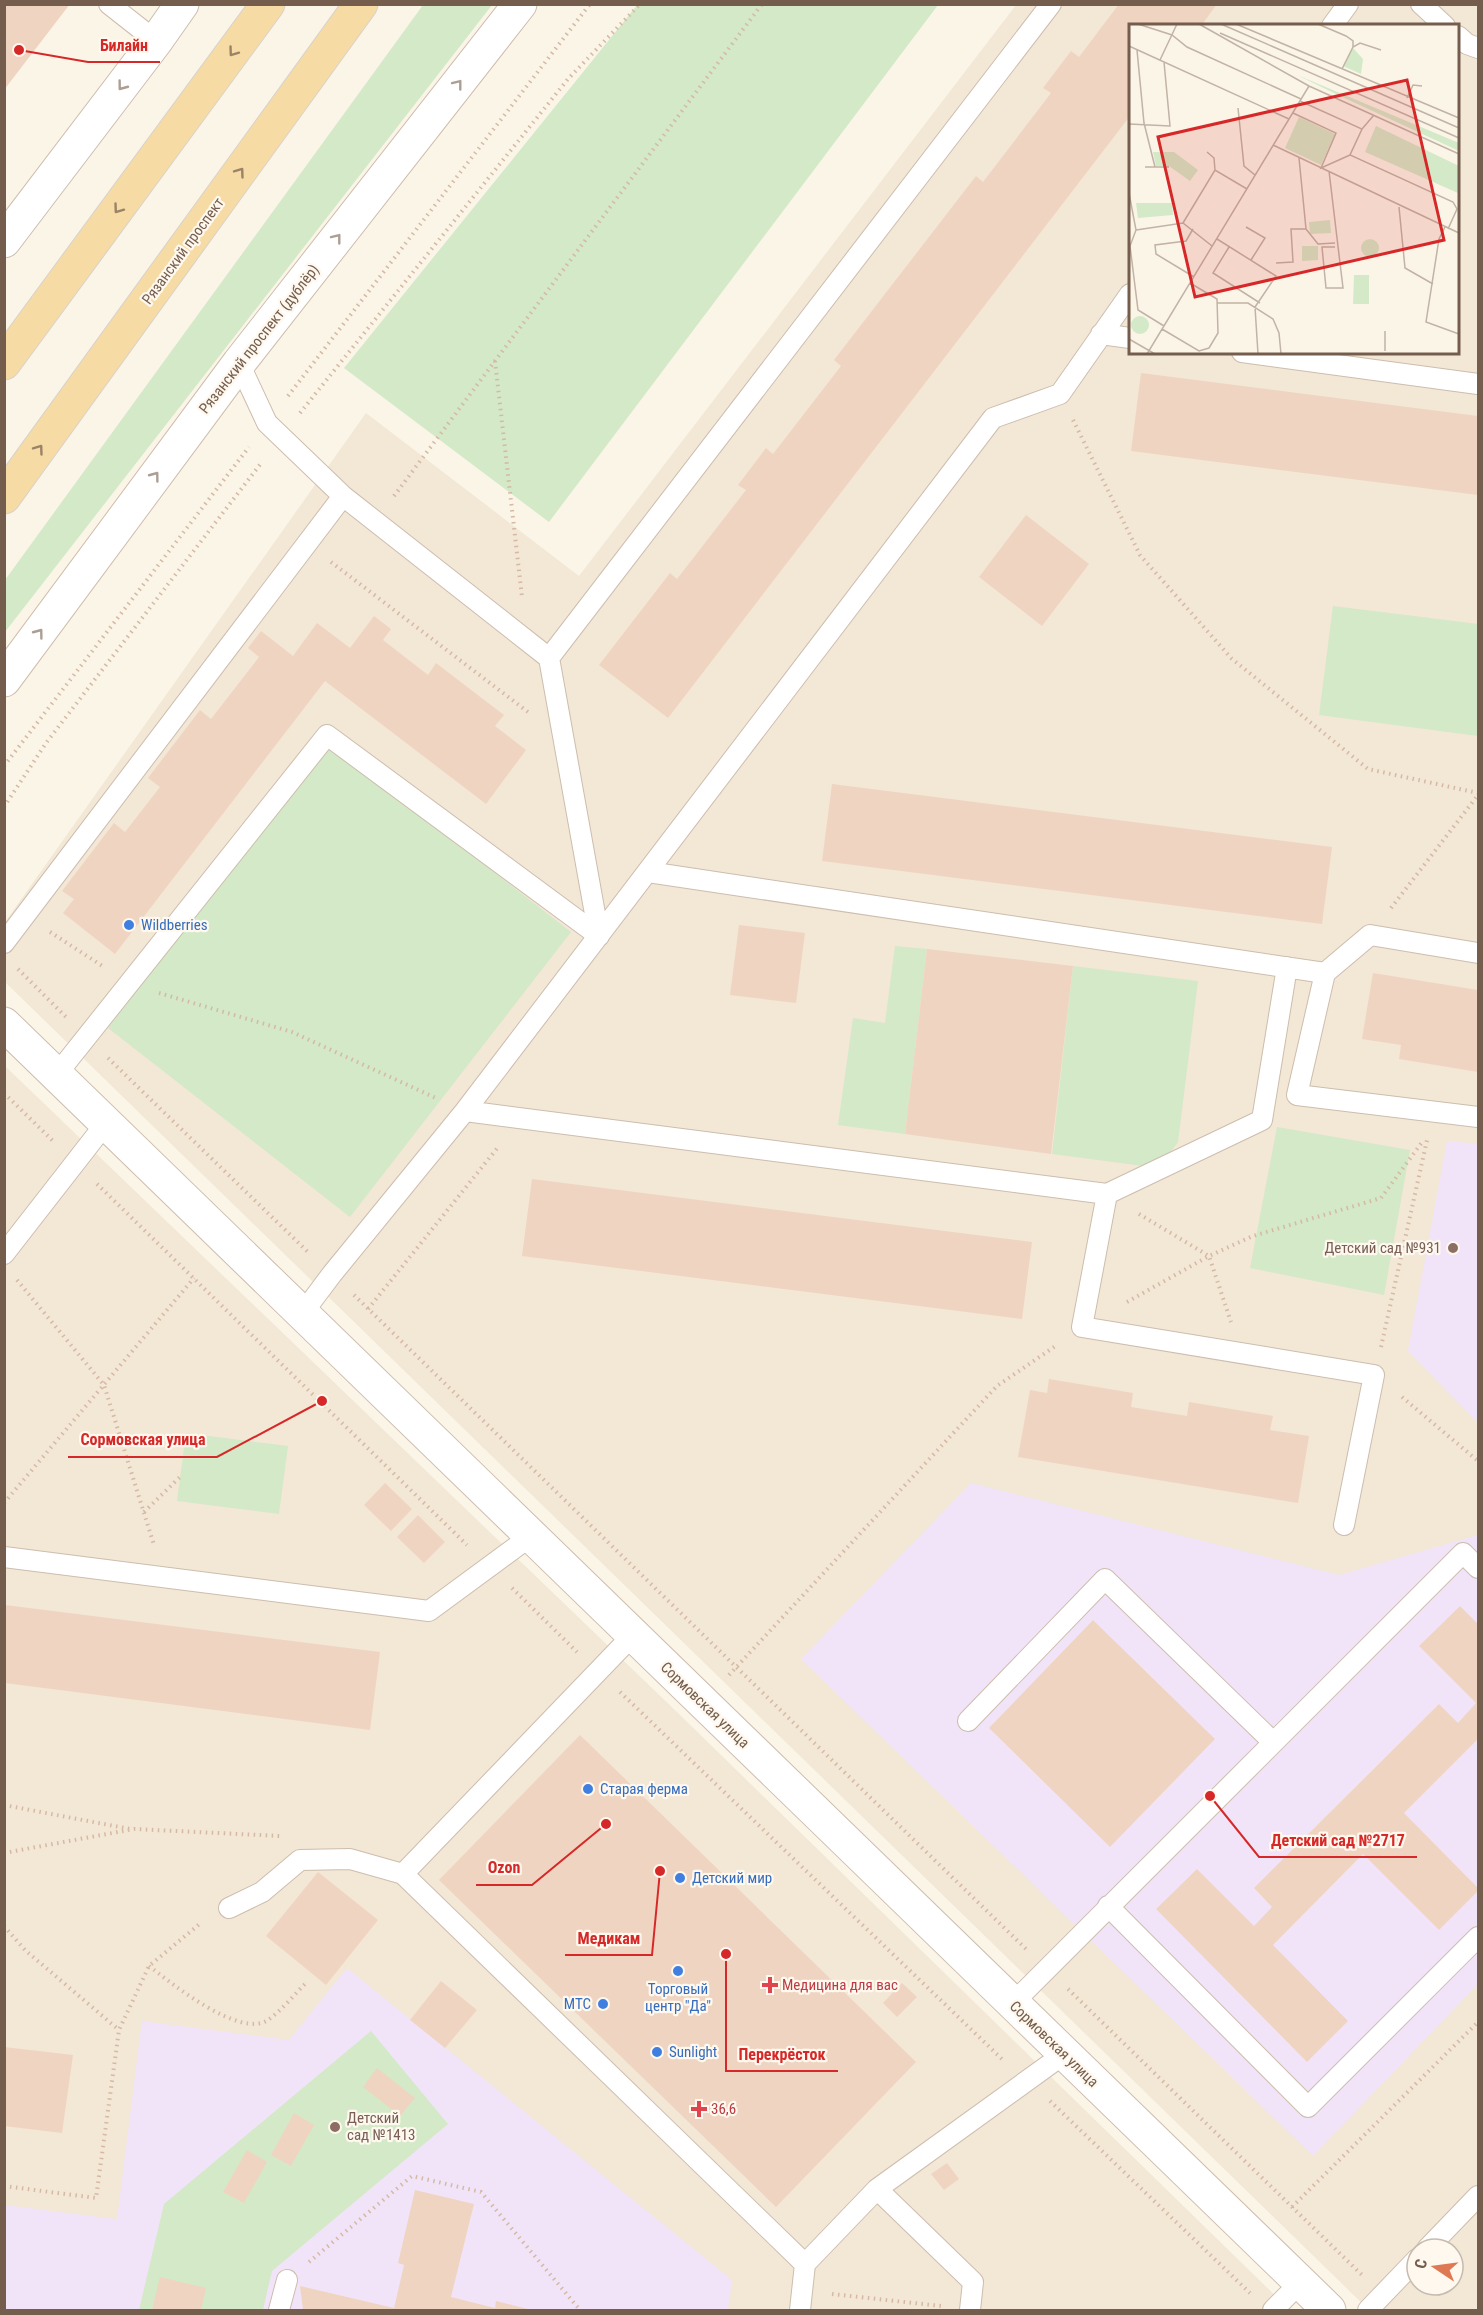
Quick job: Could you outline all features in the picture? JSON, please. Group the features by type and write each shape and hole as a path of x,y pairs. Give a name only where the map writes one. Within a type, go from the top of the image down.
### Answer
{"main road":[{"path":"4,363 268,4"},
{"name":"Рязанский проспект","path":"4,496 361,4"}],"street":[{"path":"4,241 182,4"},
{"name":"Рязанский проспект (дублёр)","path":"4,680 239,363 520,4"},
{"name":"Сормовская улица","path":"4,1024 1329,2310"}],"lane":[{"path":"109,4 156,41"},
{"path":"549,658 1051,4"},
{"path":"1333,24 1348,4"},
{"path":"1421,4 1443,24"},
{"path":"1459,37 1467,44 1479,48"},
{"path":"302,1314 465,1111 993,418 1060,394 1129,297"},
{"path":"1101,334 1129,338"},
{"path":"1257,354 1479,384"},
{"path":"239,363 267,423 343,496 549,658 599,936"},
{"path":"4,943 343,496"},
{"path":"57,1074 327,735 599,936"},
{"path":"648,872 1325,973"},
{"path":"1479,953 1370,935 1325,973 1297,1095 1479,1117"},
{"path":"465,1111 1107,1194 1262,1120 1287,967"},
{"path":"4,1254 106,1123"},
{"path":"1107,1194 1082,1327 1374,1375 1344,1526"},
{"path":"4,1557 429,1611 531,1536"},
{"path":"1012,2004 1463,1552 1479,1568"},
{"path":"968,1721 1105,1579 1273,1742"},
{"path":"403,1874 633,1635"},
{"path":"229,1908 262,1892 300,1860 350,1859 403,1874 805,2264"},
{"path":"1108,1906 1308,2107 1479,1937"},
{"path":"801,2301 805,2264 877,2189 1064,2054"},
{"path":"877,2189 973,2282 970,2310"},
{"path":"1439,2237 1479,2196"},
{"path":"1368,2310 1405,2272"},
{"path":"279,2310 287,2280"},
{"path":"1273,2310 1300,2283"}],"path":[{"path":"4,766 590,4"},
{"path":"4,807 46,743 281,436 568,79 640,4"},
{"path":"376,521 762,4"},
{"path":"495,360 528,641"},
{"path":"1060,394 1140,555 1231,658 1368,769 1479,794 1370,935"},
{"path":"329,561 529,712"},
{"path":"24,915 130,984 292,1032 465,1111"},
{"path":"13,964 1383,2295"},
{"path":"4,1093 598,1672 1025,2082 1043,2094 1253,2296"},
{"path":"723,1681 997,1386 1082,1327 1209,1256 1253,1236 1381,1198 1428,1134 1374,1375 1479,1461"},
{"path":"368,1309 505,1139"},
{"path":"1107,1194 1209,1256 1241,1354"},
{"path":"12,1275 104,1385 164,1578"},
{"path":"4,1503 194,1278"},
{"path":"144,1512 180,1477"},
{"path":"4,1804 134,1829 287,1837"},
{"path":"4,1853 134,1829"},
{"path":"4,2186 96,2198 119,2030 149,1966 199,1923 229,1908"},
{"path":"4,1926 25,1950 119,2030"},
{"path":"149,1966 195,2001 246,2024 266,2022 305,1984"},
{"path":"1292,2207 1479,2022"},
{"path":"287,2280 412,2176 481,2192 580,2310"},
{"path":"801,2301 970,2310"}],"shaded area":[{"path":"1016,5 1478,5 1478,2310 1369,2310 5,982 5,922 366,413 579,576"},
{"path":"4,1065 679,1714 1290,2310 5,2310"},
{"name":"Детский сад №931","path":"1447,1141 1478,1144 1478,1423 1408,1351"},
{"path":"971,1483 1339,1575 1478,1535 1478,1984 1313,2156 801,1659"},
{"name":"Детский сад №1413","path":"347,1968 732,2280 728,2310 5,2310 5,2205 117,2219 142,2021 289,2040"}],"green space":[{"path":"638,4 938,5 549,522 344,368"},
{"path":"423,5 492,5 5,632 5,580"},
{"path":"1333,606 1478,624 1478,736 1319,715"},
{"path":"328,743 571,932 350,1217 108,1028"},
{"path":"895,946 927,949 905,1134 838,1125 853,1018 885,1023"},
{"path":"1073,966 1198,981 1178,1142 1159,1168 1052,1154"},
{"path":"1277,1127 1410,1150 1384,1295 1250,1268"},
{"path":"186,1433 288,1446 279,1514 177,1501"},
{"path":"371,2031 448,2124 272,2271 263,2310 139,2310 164,2204"}],"building":[{"path":"4,4 70,4 4,90"},
{"path":"1119,4 1217,4 1202,24 1129,24 1129,117 668,718 599,665 670,573 677,579 746,490 738,485 766,448 773,454 841,366 834,360 976,176 983,182 1051,93 1043,88 1071,51 1079,57"},
{"path":"1141,373 1478,416 1478,495 1131,451"},
{"path":"1026,515 1089,564 1042,626 979,577"},
{"path":"374,616 391,629 383,640 428,675 436,663 504,715 495,726 526,750 486,804 325,681 115,954 63,913 74,899 62,891 114,823 125,832 160,787 148,778 200,710 211,719 259,657 248,648 261,631 293,656 317,623 350,648"},
{"path":"832,784 1332,847 1322,924 822,861"},
{"path":"739,925 805,933 796,1003 730,995"},
{"path":"927,949 1073,966 1051,1154 905,1134"},
{"path":"1373,973 1478,990 1478,1072 1399,1059 1401,1045 1362,1039"},
{"path":"532,1179 1032,1242 1022,1319 522,1256"},
{"path":"1049,1379 1133,1393 1131,1407 1187,1416 1189,1402 1273,1416 1270,1430 1309,1436 1298,1503 1018,1457 1030,1390 1047,1393"},
{"path":"385,1483 412,1509 391,1531 364,1505"},
{"path":"418,1515 445,1542 424,1563 397,1537"},
{"path":"5,1605 380,1652 370,1730 5,1683"},
{"path":"1460,1606 1478,1624 1478,1739 1404,1813 1478,1888 1478,1891 1439,1930 1363,1854 1273,1945 1348,2021 1307,2062 1156,1909 1197,1869 1254,1926 1272,1907 1254,1888 1439,1704 1458,1723 1476,1703 1419,1646"},
{"path":"1093,1620 1215,1739 1110,1847 989,1728"},
{"name":"Торговый центр \"Да\"","path":"580,1735 916,2062 776,2207 439,1880"},
{"path":"318,1872 378,1920 326,1985 266,1936"},
{"path":"441,1981 477,2010 445,2048 410,2020"},
{"path":"902,1983 917,1997 897,2017 883,2003"},
{"path":"4,2047 73,2055 62,2133 4,2126"},
{"path":"377,2068 415,2098 400,2116 363,2087"},
{"path":"294,2113 314,2125 291,2166 271,2155"},
{"path":"247,2150 267,2162 244,2203 223,2192"},
{"path":"947,2163 959,2179 944,2190 931,2174"},
{"path":"415,2190 474,2204 451,2297 495,2308 496,2301 532,2310 303,2310 300,2286 394,2308 404,2265 398,2263"},
{"path":"160,2277 206,2288 201,2310 152,2310"}],"place":[{"name":"Билайн","path":"19,50"},
{"name":"Wildberries","path":"129,925"},
{"name":"Детский сад №931","path":"1453,1248"},
{"name":"Сормовская улица","path":"322,1401"},
{"name":"Старая ферма","path":"588,1789"},
{"name":"Детский сад №2717","path":"1210,1796"},
{"name":"Ozon","path":"606,1824"},
{"name":"Медикам","path":"660,1871"},
{"name":"Детский мир","path":"680,1878"},
{"name":"Перекрёсток","path":"726,1954"},
{"name":"Торговый центр \"Да\"","path":"678,1971"},
{"name":"Медицина для вас","path":"770,1985"},
{"name":"МТС","path":"603,2004"},
{"name":"Sunlight","path":"657,2052"},
{"name":"36,6","path":"699,2109"},
{"name":"Детский сад №1413","path":"335,2127"}]}
